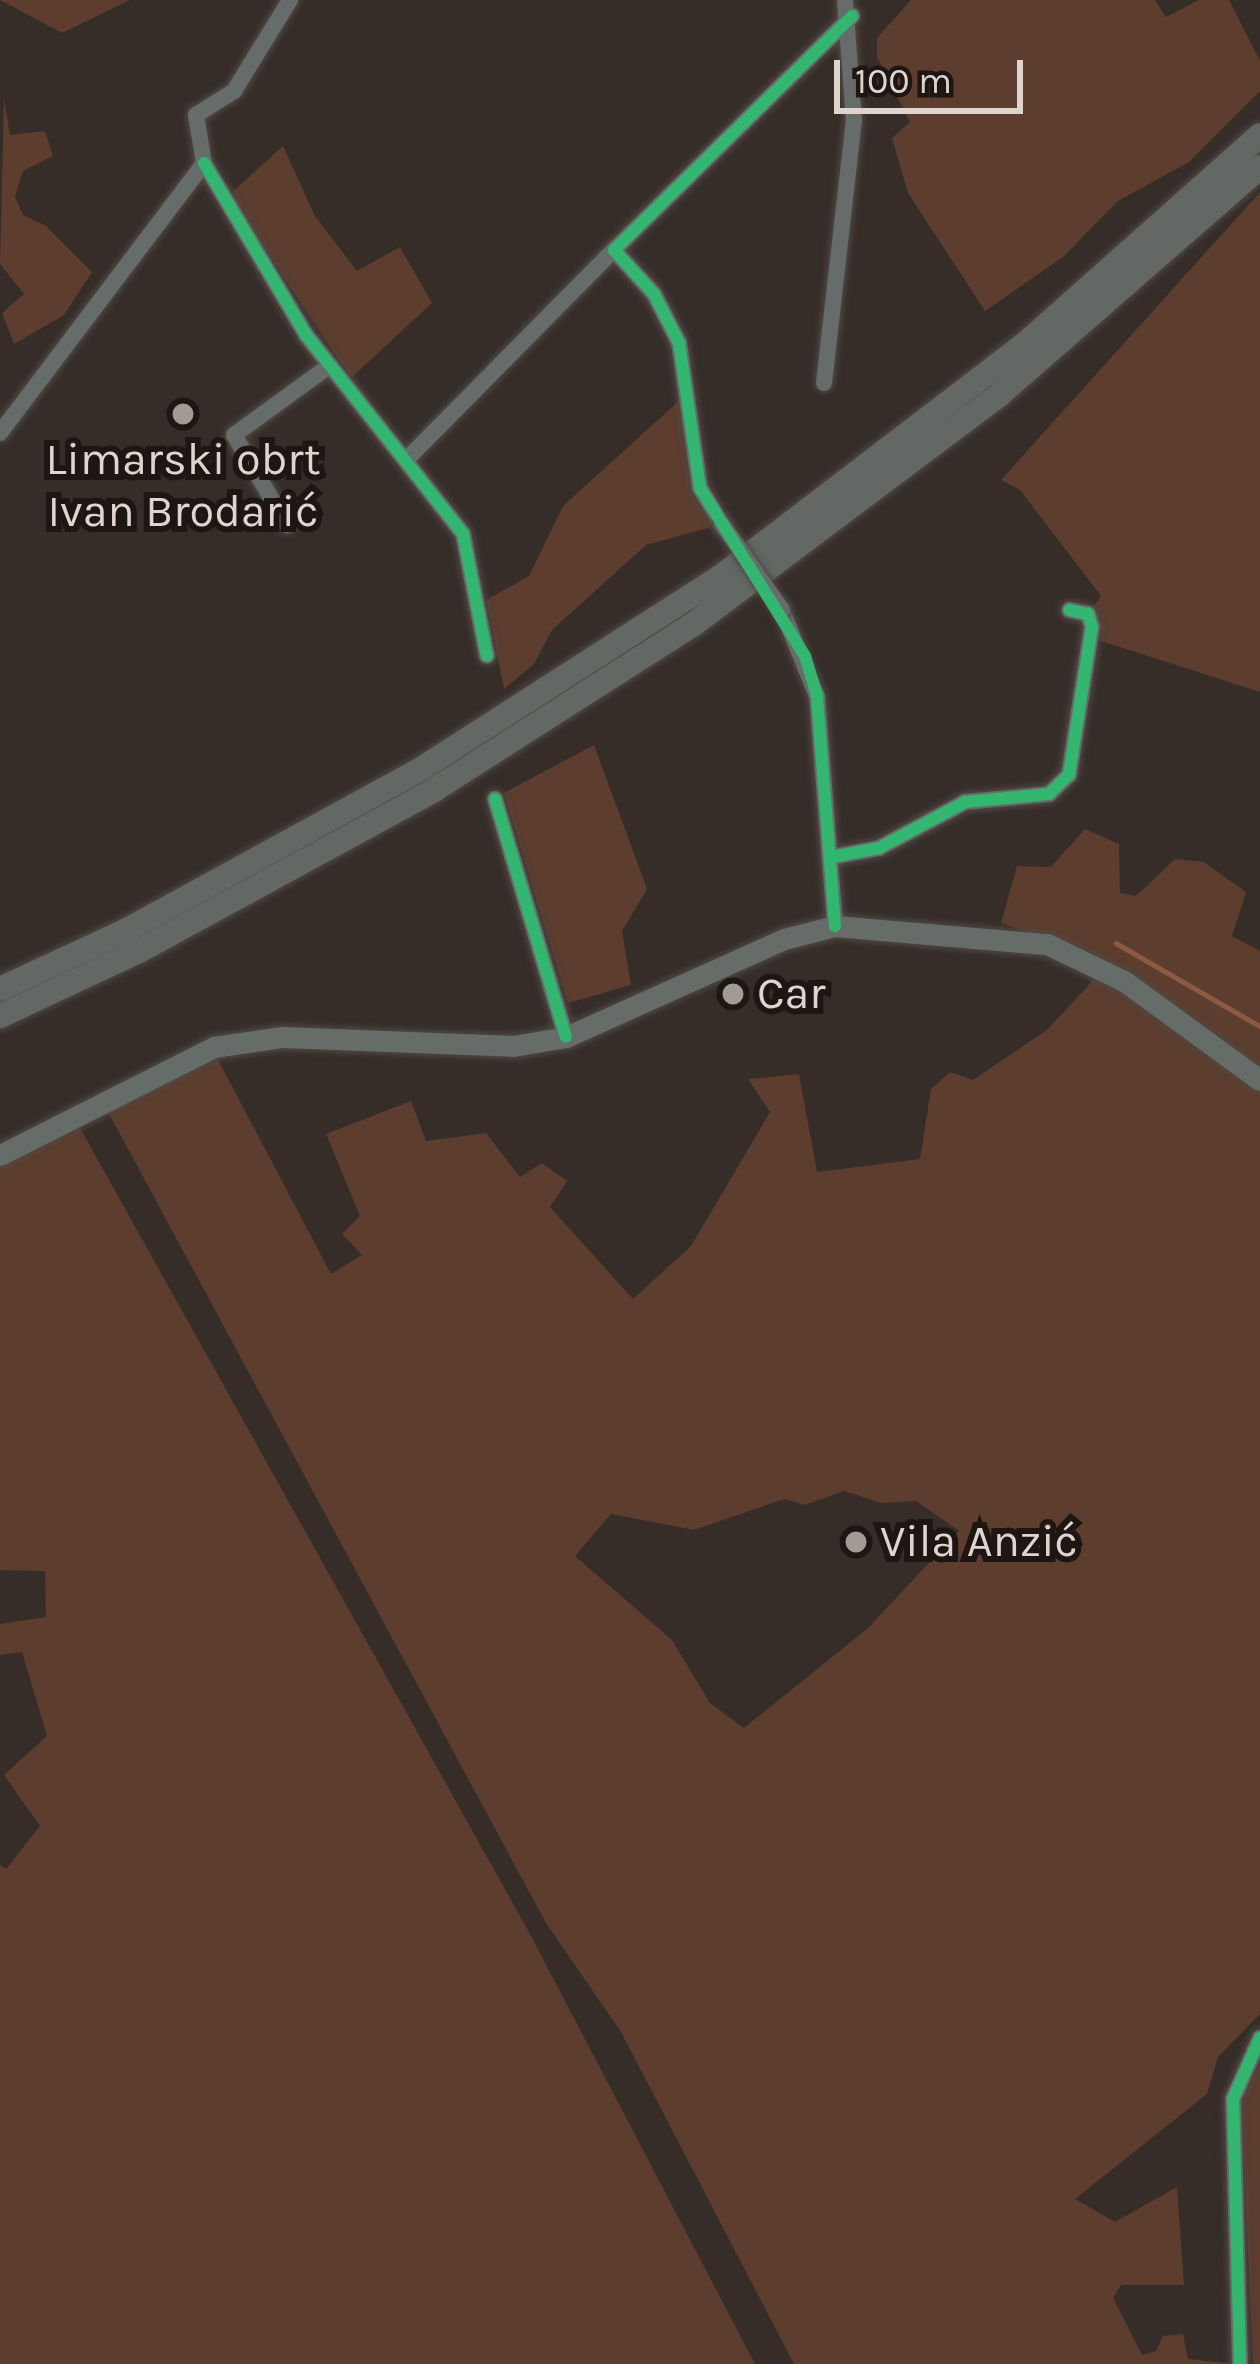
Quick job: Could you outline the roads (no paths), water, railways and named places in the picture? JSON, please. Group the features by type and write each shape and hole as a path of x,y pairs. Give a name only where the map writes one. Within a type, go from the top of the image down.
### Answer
{"highway":[{"path":"0,1016 371,825 694,624 943,440 1232,177 1260,135"},
{"path":"0,989 296,839 612,650 948,405 1232,177 1260,167"}],"main road":[{"path":"0,1155 169,1066 239,1040 513,1046 566,1037 784,939 836,926 1048,944 1124,981 1260,1079"}],"street":[{"path":"290,0 234,92 196,115 204,163 329,366 408,458 463,534 487,656"},
{"path":"408,458 848,8"},
{"path":"824,383 854,121 848,8"},
{"path":"0,433 204,163"},
{"path":"614,250 654,294 679,343 700,488 782,610 817,696 836,926"},
{"path":"287,525 234,435 329,366"},
{"path":"832,857 879,848 965,802 1048,794 1069,775 1092,626 1088,614 1069,610"},
{"path":"495,800 566,1037"},
{"path":"1240,2364 1233,2099 1260,2038"}],"waterway":[{"path":"1116,943 1260,1026"}],"place":[{"name":"Limarski obrt Ivan Brodarić","path":"183,414"},
{"name":"Car","path":"733,994"},
{"name":"Vila Anzić","path":"856,1542"}]}
